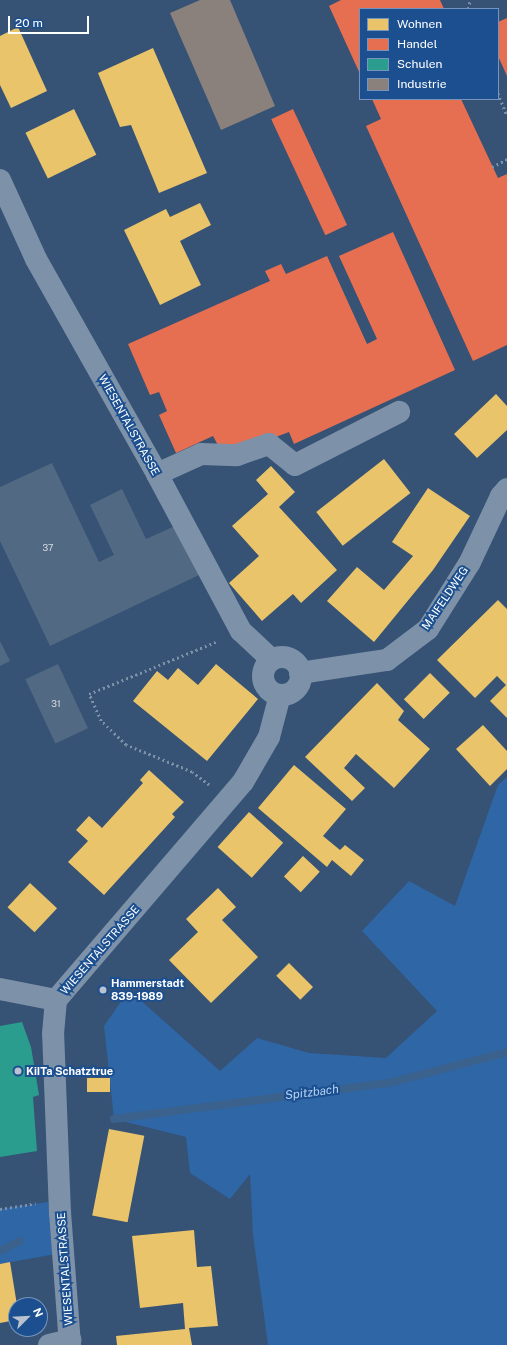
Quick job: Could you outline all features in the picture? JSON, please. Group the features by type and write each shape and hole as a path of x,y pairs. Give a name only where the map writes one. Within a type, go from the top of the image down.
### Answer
{"street":[{"name":"WIESENTALSTRASSE","path":"0,180 36,259 157,474 241,631 272,660"},
{"path":"157,474 201,454 237,455 269,444 295,465 399,412"},
{"name":"MAIFELDWEG","path":"300,672 387,660 428,628 470,562 501,496 507,489"},
{"path":"280,657 289,659 297,664 300,672 300,680 295,690 280,695 269,691 263,681 264,669 272,660 280,657"},
{"name":"WIESENTALSTRASSE","path":"70,1342 60,1200 53,1034 56,1000 243,782 268,737 280,695"},
{"path":"0,989 56,1000"},
{"path":"49,1345 70,1342"}],"path":[{"path":"499,95 507,115"},
{"path":"492,167 507,158"},
{"path":"229,799 192,772 126,745 101,721 89,694 241,631"},
{"path":"0,1209 60,1200"}],"shaded area":[{"path":"507,777 507,1345 268,1345 253,1235 250,1174 230,1199 190,1173 186,1137 114,1119 104,1026 129,990 220,1071 257,1038 309,1053 386,1058 437,1011 362,931 409,881 455,906 498,785"},
{"path":"48,1202 56,1254 0,1264 0,1209"}],"building: Wohnen":[{"path":"18,27 47,91 11,108 0,85 0,36"},
{"path":"153,48 207,173 159,193 131,125 120,127 98,73"},
{"path":"74,109 96,155 48,179 25,133"},
{"path":"200,203 211,225 180,241 201,285 160,305 124,230 166,209 170,217"},
{"path":"496,394 507,406 507,430 477,458 454,434"},
{"path":"384,459 410,493 343,546 316,512"},
{"path":"271,466 295,492 279,507 337,570 301,603 293,594 262,621 229,583 259,556 232,526 268,494 256,480"},
{"path":"428,488 470,516 433,570 374,642 327,601 357,567 384,590 413,556 392,542"},
{"path":"498,600 507,609 507,718 490,701 506,685 497,676 475,698 437,660"},
{"path":"216,664 258,699 207,761 133,701 157,671 168,680 178,668 198,685"},
{"path":"430,673 450,693 424,719 404,699"},
{"path":"377,683 404,711 398,720 430,749 394,788 356,754 344,768 365,788 352,801 305,757"},
{"path":"483,725 507,751 507,769 490,786 456,749"},
{"path":"294,765 346,809 323,836 340,850 345,845 364,860 351,876 332,860 327,867 258,808"},
{"path":"149,770 184,802 172,814 175,817 104,895 68,862 88,841 76,830 89,816 102,828 143,783 140,780"},
{"path":"249,812 283,843 252,878 218,847"},
{"path":"303,856 320,872 301,892 284,876"},
{"path":"30,883 57,908 35,932 7,907"},
{"path":"218,888 236,907 222,920 258,957 211,1003 169,960 198,932 186,919"},
{"path":"289,963 313,987 300,1000 276,976"},
{"path":"87,1078 110,1078 110,1092 87,1092"},
{"path":"109,1129 144,1136 128,1222 92,1215"},
{"path":"194,1230 197,1267 211,1266 218,1326 189,1328 192,1345 117,1345 116,1336 185,1329 183,1303 140,1308 132,1236"},
{"path":"10,1262 16,1297 8,1297 8,1322 0,1323 0,1264"}],"building: Handel":[{"path":"341,0 440,0 444,8 359,8 359,72 329,6"},
{"path":"507,18 507,76 499,58 499,22"},
{"path":"372,100 461,100 498,178 507,174 507,345 473,361 366,126 381,119"},
{"path":"293,109 347,225 325,235 271,119"},
{"path":"393,232 455,370 294,444 289,432 247,448 219,447 213,436 176,453 159,415 167,411 159,392 150,395 128,344 270,281 265,271 281,264 286,274 327,256 367,344 377,339 339,256"}],"building: Schulen":[{"name":"KiITa Schatztrue","path":"22,1022 31,1047 39,1095 33,1097 37,1151 0,1157 0,1026"}],"building: Industrie":[{"path":"200,0 230,0 275,106 221,130 170,13"}],"building: Sonstige":[{"path":"52,463 99,562 114,555 90,505 122,489 146,539 175,526 199,575 50,646 0,541 0,487"},
{"path":"0,641 10,661 0,666"},
{"path":"58,664 88,728 55,744 25,679"}],"waterway":[{"name":"Spitzbach","path":"114,1119 389,1083 507,1052"},
{"name":"Spitzbach","path":"0,1251 20,1241"}],"place":[{"name":"Hammerstadt 839-1989","path":"103,990"},
{"name":"KiITa Schatztrue","path":"18,1071"}]}
